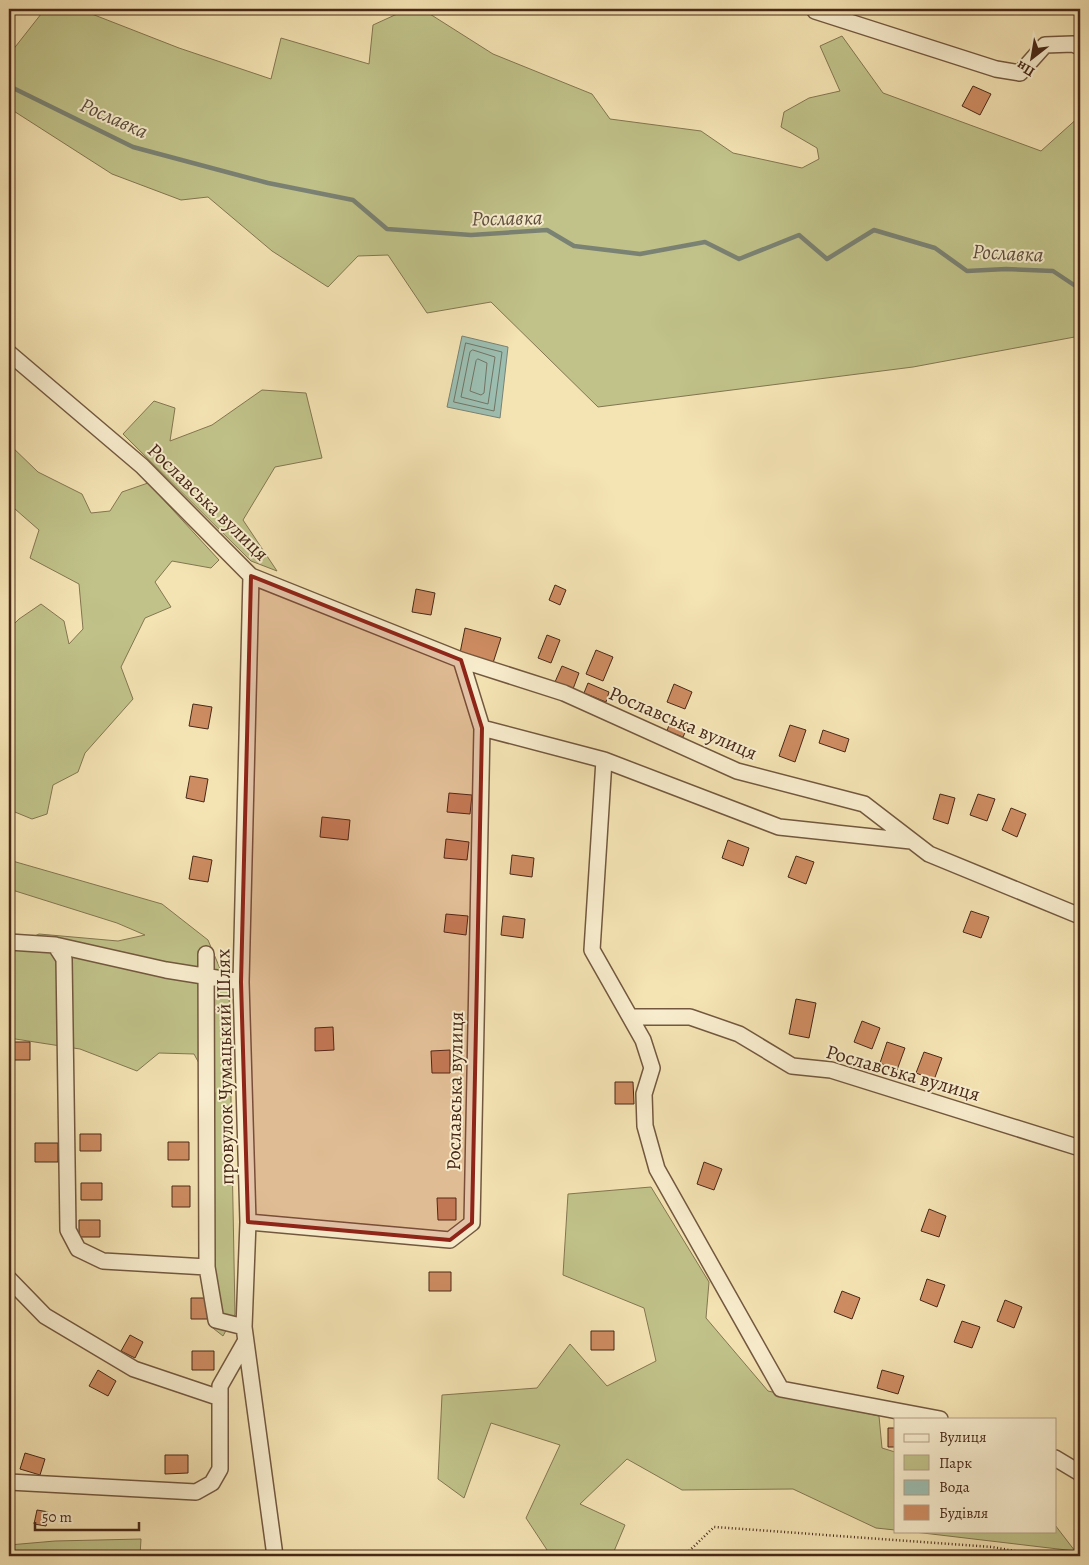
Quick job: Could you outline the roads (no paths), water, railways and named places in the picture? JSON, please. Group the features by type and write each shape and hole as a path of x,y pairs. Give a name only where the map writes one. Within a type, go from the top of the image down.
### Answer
{"street":[{"path":"815,11 996,69 1020,73 1045,46 1073,44 1080,47"},
{"name":"Рославська вулиця","path":"9,353 142,466 251,576 461,660 564,693 737,772 864,804 929,854 1080,916"},
{"name":"провулок Чумацький Шлях","path":"251,576 241,982 248,1222 244,1335 276,1556"},
{"name":"Рославська вулиця","path":"248,1222 450,1240 472,1223 482,728 461,660"},
{"name":"Рославська вулиця","path":"482,728 604,760 779,827 912,842"},
{"path":"604,760 592,950 643,1040 652,1068 644,1094 645,1126 656,1169 781,1389 935,1418"},
{"path":"9,942 55,945 206,978 241,982"},
{"path":"55,945 64,959 68,1230 78,1249 103,1261 207,1267"},
{"path":"9,1482 196,1492 212,1483 220,1469 220,1386 244,1335 216,1320 207,1267 206,954"},
{"name":"Рославська вулиця","path":"631,1017 690,1017 740,1034 792,1066 831,1070 1080,1148"},
{"path":"9,1279 45,1316 134,1369 220,1398"},
{"path":"1056,1459 1080,1473"}],"water":[{"path":"462,336 508,347 500,418 447,407"}],"waterway":[{"name":"Рославка","path":"9,86 133,147 268,183 353,200 387,229 471,235 547,230 574,246 640,254 705,242 739,259 799,235 827,259 874,230 935,248 967,271 1006,269 1053,271 1080,289"}]}
